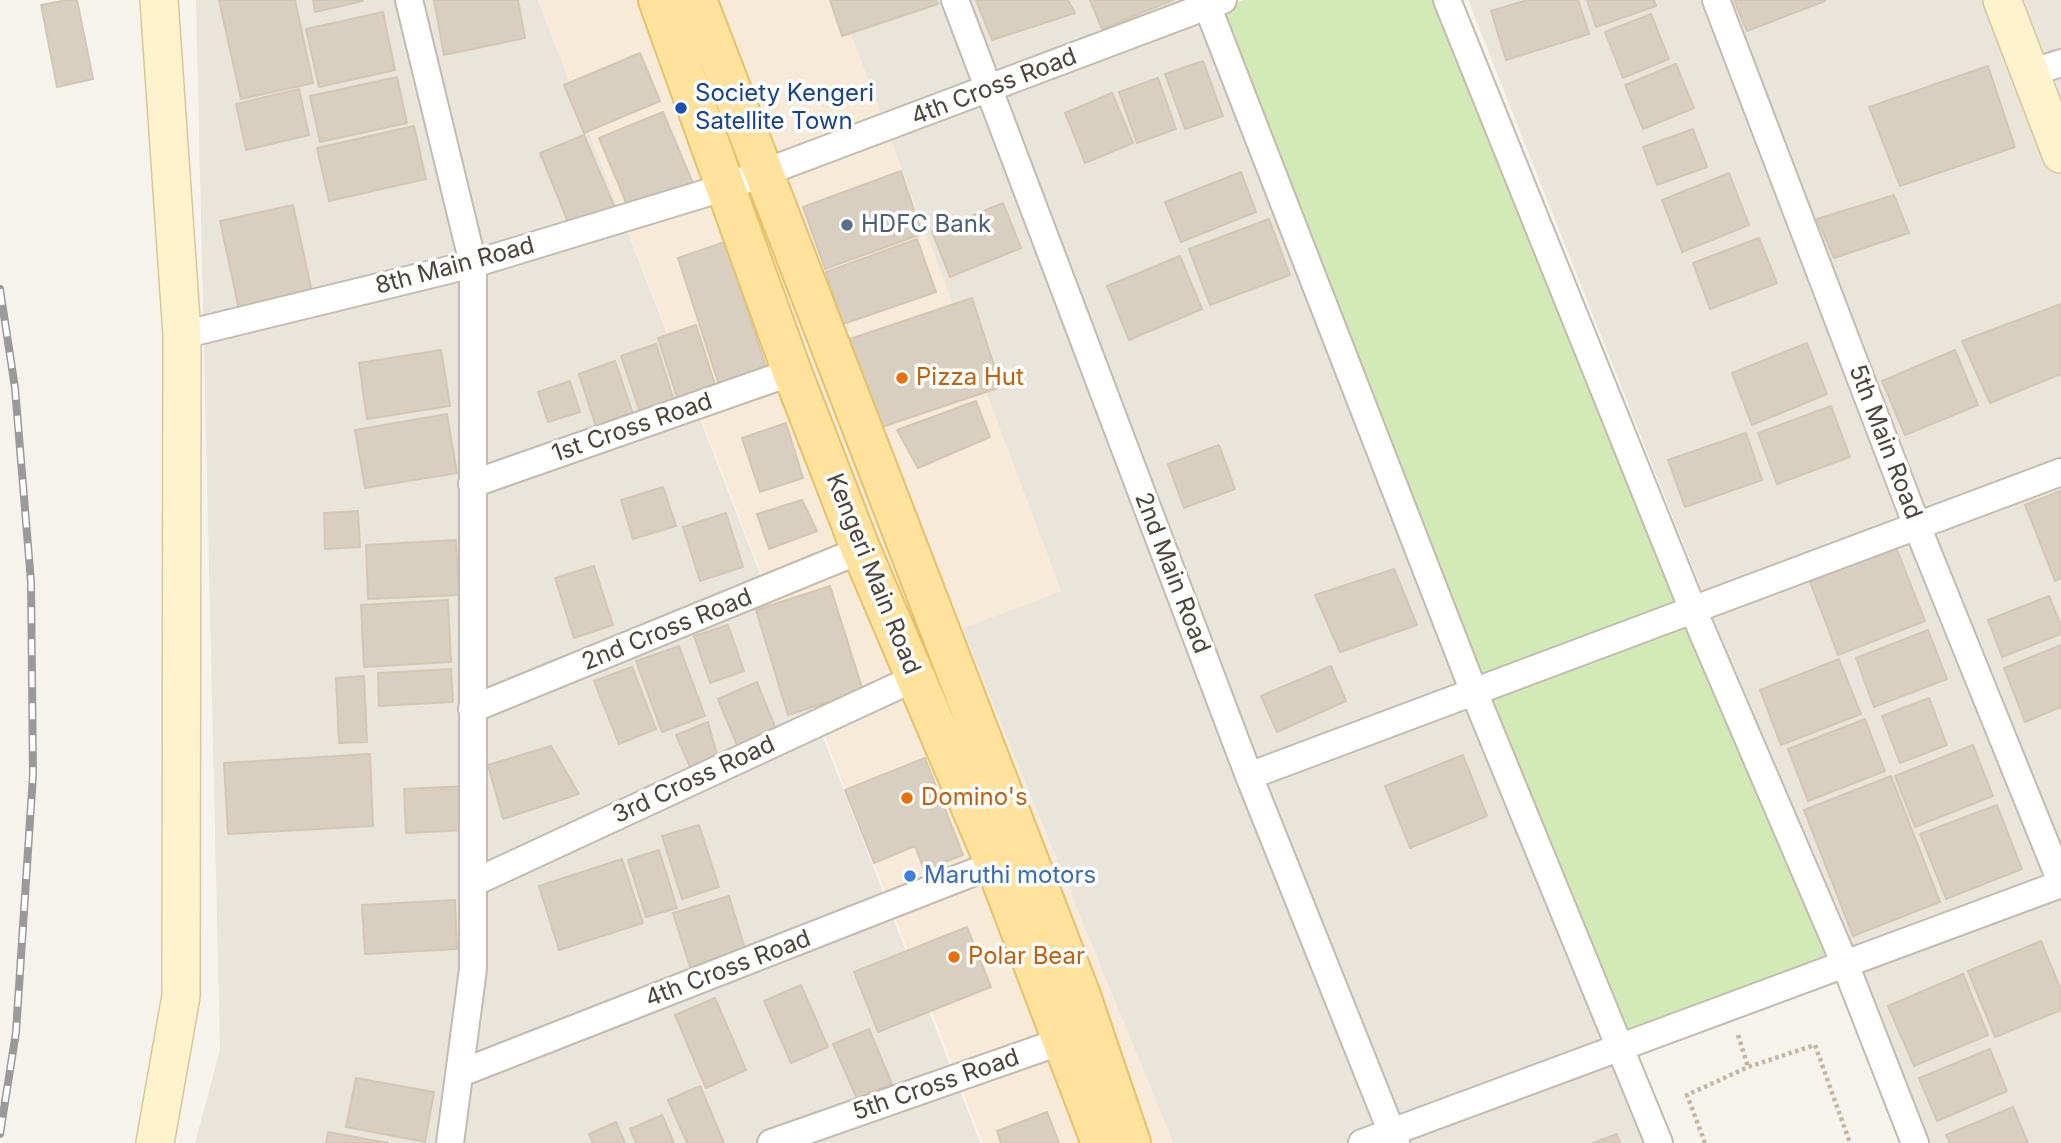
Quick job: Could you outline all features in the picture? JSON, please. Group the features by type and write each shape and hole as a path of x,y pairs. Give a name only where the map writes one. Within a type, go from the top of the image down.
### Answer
{"main road":[{"name":"Kengeri Main Road","path":"658,0 792,372 862,550 995,864 1101,1143"},
{"name":"Kengeri Main Road","path":"697,0 1080,993 1130,1143"}],"street":[{"path":"156,1143 181,996 182,335 159,0"},
{"path":"409,0 473,264 473,969 450,1143"},
{"name":"2nd Main Road","path":"955,0 1249,776 1394,1138"},
{"path":"1447,0 1693,610 1845,964 1914,1143"},
{"name":"5th Main Road","path":"1716,0 1917,526 2061,883"},
{"path":"2002,0 2046,68 2061,154"},
{"path":"1212,2 1474,692 1659,1143"},
{"name":"4th Cross Road","path":"726,187 1212,2"},
{"name":"8th Main Road","path":"182,335 473,264 726,187"},
{"name":"1st Cross Road","path":"472,484 792,372"},
{"path":"1249,776 2061,472"},
{"name":"2nd Cross Road","path":"472,709 862,550"},
{"name":"3rd Cross Road","path":"473,883 915,678"},
{"name":"4th Cross Road","path":"461,1073 995,864"},
{"path":"1363,1143 1394,1138 1621,1048 2061,883"},
{"name":"5th Cross Road","path":"771,1143 1062,1041"}],"path":[{"path":"1705,1143 1687,1095 1748,1067 1815,1045 1850,1143"}],"shaded area":[{"path":"196,0 538,0 980,1143 195,1143 220,1050"},
{"path":"538,0 838,0 1061,591 962,629 1173,1143 983,1143"},
{"path":"838,0 1198,0 1645,1143 1173,1143 962,628 1061,591"},
{"path":"1468,0 2061,0 2061,1143 1921,1143"}],"green space":[{"path":"1244,0 1439,0 1675,603 1480,681 1218,11"},
{"path":"1689,620 1825,956 1628,1037 1491,701"}],"building":[{"path":"77,0 93,79 57,87 41,5"},
{"path":"219,0 295,0 313,83 241,99"},
{"path":"313,0 363,0 363,1 315,12"},
{"path":"434,0 518,0 525,38 444,55"},
{"path":"830,0 936,0 938,4 842,36"},
{"path":"976,0 1068,0 1075,13 992,40"},
{"path":"1090,0 1173,0 1102,29"},
{"path":"1527,0 1578,0 1589,34 1506,60 1491,11"},
{"path":"1587,0 1654,0 1656,6 1596,27"},
{"path":"1734,0 1825,0 1825,1 1747,31"},
{"path":"383,12 395,70 319,87 306,29"},
{"path":"1651,14 1669,59 1623,78 1605,32"},
{"path":"640,53 660,101 584,133 564,85"},
{"path":"1203,61 1223,116 1185,129 1165,74"},
{"path":"1676,64 1694,108 1643,129 1625,85"},
{"path":"1988,66 2015,147 1900,186 1869,107"},
{"path":"397,77 407,123 320,142 310,96"},
{"path":"1158,78 1176,129 1137,143 1119,92"},
{"path":"299,89 309,135 246,150 236,104"},
{"path":"1112,93 1133,143 1085,163 1065,113"},
{"path":"663,112 694,186 630,212 599,138"},
{"path":"414,126 426,179 329,201 317,148"},
{"path":"1693,129 1707,167 1657,185 1643,147"},
{"path":"584,135 617,213 572,232 540,153"},
{"path":"901,171 922,234 825,269 803,207"},
{"path":"1241,172 1256,212 1181,242 1165,202"},
{"path":"1729,173 1749,225 1682,252 1662,200"},
{"path":"1894,195 1909,233 1834,258 1817,219"},
{"path":"1003,203 1021,248 950,277 932,232"},
{"path":"293,205 313,297 240,314 220,221"},
{"path":"1269,219 1290,275 1210,305 1189,249"},
{"path":"1759,238 1777,283 1710,309 1693,263"},
{"path":"917,239 936,292 843,324 826,272"},
{"path":"725,242 768,373 720,388 678,258"},
{"path":"1180,256 1202,309 1129,340 1107,286"},
{"path":"972,298 1001,387 879,428 850,339"},
{"path":"2061,304 2061,374 1990,403 1962,341"},
{"path":"696,325 716,388 678,400 658,338"},
{"path":"1807,343 1827,394 1752,425 1732,373"},
{"path":"656,344 674,401 640,412 621,356"},
{"path":"441,350 450,406 367,419 359,363"},
{"path":"1955,350 1978,405 1905,435 1882,381"},
{"path":"615,361 634,417 597,430 579,374"},
{"path":"570,381 580,412 548,422 538,392"},
{"path":"976,401 990,437 918,468 897,430"},
{"path":"1831,406 1850,457 1777,484 1758,433"},
{"path":"447,414 457,473 365,488 355,430"},
{"path":"786,423 803,478 760,492 742,438"},
{"path":"1746,433 1762,480 1685,507 1668,460"},
{"path":"1219,445 1235,489 1184,508 1168,464"},
{"path":"663,487 676,526 633,539 621,500"},
{"path":"2061,491 2061,578 2055,581 2025,505"},
{"path":"802,500 817,531 769,549 757,514"},
{"path":"358,511 360,547 325,549 324,513"},
{"path":"726,513 743,567 700,581 683,527"},
{"path":"456,540 459,595 368,599 366,545"},
{"path":"1895,545 1925,621 1838,655 1809,579"},
{"path":"594,566 613,625 574,638 555,578"},
{"path":"1394,569 1417,625 1340,652 1315,595"},
{"path":"830,586 863,691 788,715 756,610"},
{"path":"2049,596 2061,625 2061,634 2002,657 1988,620"},
{"path":"448,600 451,662 364,667 361,605"},
{"path":"728,625 744,671 710,683 694,636"},
{"path":"1928,630 1947,679 1874,707 1856,658"},
{"path":"2061,645 2061,707 2025,722 2004,668"},
{"path":"679,646 705,716 662,732 636,661"},
{"path":"1839,659 1861,714 1781,745 1760,690"},
{"path":"1331,666 1346,701 1277,732 1261,696"},
{"path":"632,667 656,729 619,744 594,681"},
{"path":"451,669 453,702 379,706 378,673"},
{"path":"364,676 367,742 339,743 336,678"},
{"path":"757,682 778,734 739,750 718,699"},
{"path":"1929,698 1947,745 1900,763 1882,716"},
{"path":"1865,719 1885,771 1808,801 1788,749"},
{"path":"708,722 718,759 691,769 676,735"},
{"path":"1973,745 1993,796 1915,827 1895,776"},
{"path":"551,746 579,794 503,819 488,765"},
{"path":"370,754 373,826 228,834 224,763"},
{"path":"1463,755 1487,816 1410,848 1385,786"},
{"path":"925,758 963,855 924,870 915,846 874,863 845,790"},
{"path":"1891,776 1940,902 1853,936 1804,810"},
{"path":"467,786 469,830 406,833 404,789"},
{"path":"1997,805 2022,869 1946,899 1920,834"},
{"path":"699,825 719,887 682,899 662,836"},
{"path":"659,850 677,908 646,917 628,860"},
{"path":"622,859 643,923 559,950 539,886"},
{"path":"729,896 746,952 691,970 673,913"},
{"path":"455,900 457,949 365,954 362,905"},
{"path":"967,927 991,987 878,1032 854,972"},
{"path":"2041,941 2061,990 2061,1010 1995,1037 1968,971"},
{"path":"1963,974 1988,1035 1914,1066 1888,1006"},
{"path":"801,985 828,1047 791,1063 764,1001"},
{"path":"715,998 746,1070 706,1088 675,1015"},
{"path":"869,1029 892,1084 857,1099 833,1044"},
{"path":"1990,1049 2007,1091 1937,1121 1919,1078"},
{"path":"356,1078 434,1092 425,1142 346,1127"},
{"path":"700,1086 724,1143 687,1143 668,1100"},
{"path":"2013,1107 2028,1143 1950,1143 1946,1135"},
{"path":"1047,1112 1059,1143 1001,1143 997,1131"},
{"path":"662,1115 674,1143 636,1143 630,1129"},
{"path":"616,1122 625,1143 593,1143 589,1134"},
{"path":"328,1132 388,1143 326,1143"},
{"path":"1617,1134 1620,1143 1593,1143"}],"railway":[{"path":"0,289 15,388 31,582 33,775 16,1032 0,1134"}],"place":[{"name":"Society Kengeri Satellite Town","path":"681,108"},
{"name":"HDFC Bank","path":"847,225"},
{"name":"Pizza Hut","path":"902,378"},
{"name":"Domino's","path":"907,798"},
{"name":"Maruthi motors","path":"910,876"},
{"name":"Polar Bear","path":"954,957"}]}
